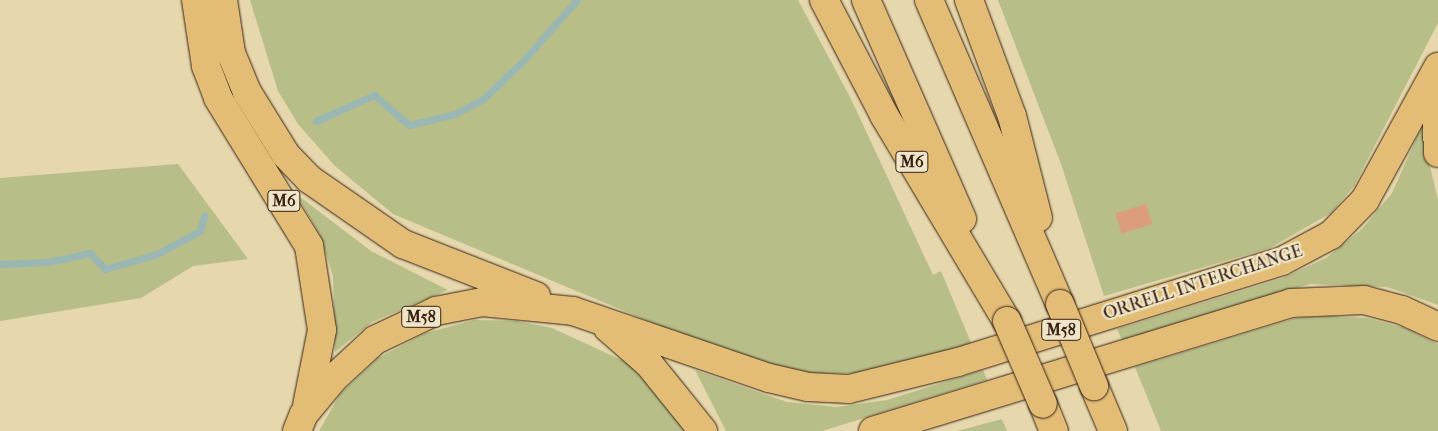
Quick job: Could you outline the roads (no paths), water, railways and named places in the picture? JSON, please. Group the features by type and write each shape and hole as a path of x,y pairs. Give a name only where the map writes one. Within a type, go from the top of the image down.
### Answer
{"highway":[{"name":"M6","path":"196,0 206,66 218,98 309,246 322,330 301,423"},
{"name":"M6","path":"223,0 232,53 246,92 286,155 309,180 403,244 574,311"},
{"name":"M6","path":"824,0 884,115 1007,321"},
{"name":"M6","path":"866,0 1054,431"},
{"path":"929,0 1113,431"},
{"path":"969,0 1012,116 1060,304"},
{"name":"ORRELL INTERCHANGE","path":"301,423 353,358 405,323 482,302 574,311 599,321 808,387 869,386 958,362 1282,261 1316,245 1365,200 1437,71"},
{"name":"ORRELL INTERCHANGE","path":"1437,71 1438,152"},
{"name":"M58","path":"873,431 1291,303 1364,300 1402,310 1438,327"},
{"name":"ORRELL INTERCHANGE","path":"599,321 649,364 703,431"}],"waterway":[{"path":"316,121 374,95 409,125 455,114 483,99 521,63 577,0"},
{"path":"0,264 47,262 90,253 105,269 157,254 200,231 204,216"}]}
